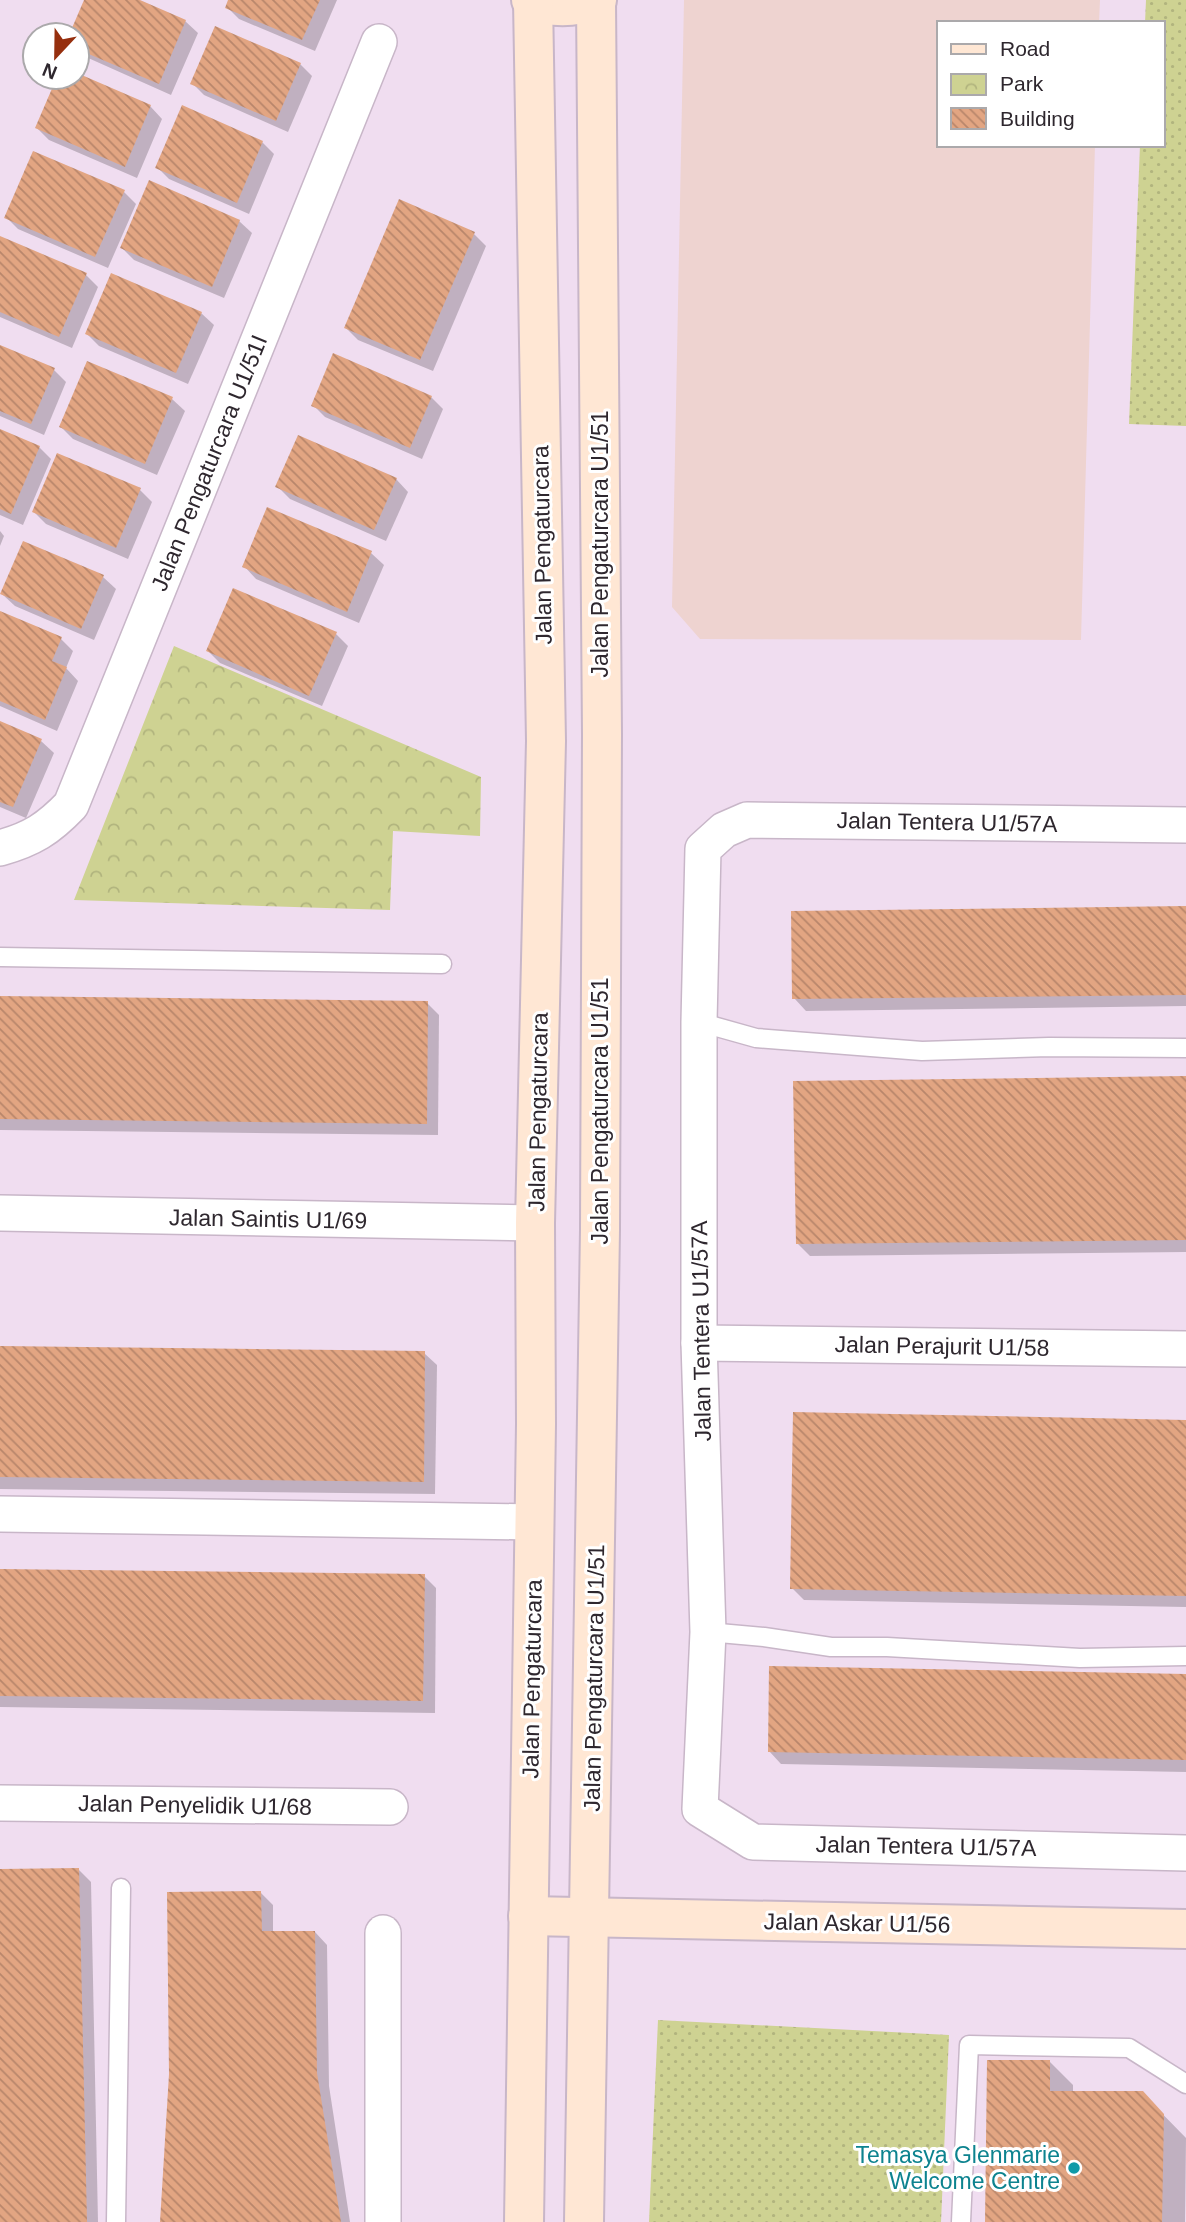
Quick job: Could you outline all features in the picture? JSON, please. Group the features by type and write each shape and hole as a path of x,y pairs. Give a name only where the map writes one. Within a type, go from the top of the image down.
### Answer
{"street":[{"path":"532,1 553,7 576,7 597,0"},
{"name":"Jalan Pengaturcara U1/51","path":"584,2222 597,1423 602,721 597,0"},
{"name":"Jalan Pengaturcara","path":"524,2222 536,1424 536,1223 546,741 532,1"},
{"name":"Jalan Pengaturcara U1/51I","path":"0,848 23,842 50,827 71,805 379,42"},
{"name":"Jalan Tentera U1/57A","path":"1186,825 747,820 724,830 703,849 699,1022 699,1343 708,1632 700,1809 753,1842 1186,1853"},
{"name":"Jalan Saintis U1/69","path":"0,1213 536,1223"},
{"name":"Jalan Perajurit U1/58","path":"699,1343 1186,1349"},
{"path":"536,1424 597,1423"},
{"path":"0,1514 534,1522"},
{"name":"Jalan Penyelidik U1/68","path":"0,1803 390,1807"},
{"name":"Jalan Askar U1/56","path":"528,1916 1186,1929"},
{"path":"383,1933 383,2222"}],"lane":[{"path":"0,957 442,964"},
{"path":"699,1022 756,1038 922,1051 1049,1046 1186,1048"},
{"path":"708,1632 831,1647 887,1647 1080,1658 1186,1656"},
{"path":"116,2222 121,1888"},
{"path":"961,2222 969,2045 1129,2048 1186,2084"}],"shaded area":[{"path":"684,0 1100,0 1099,21 937,21 937,147 1095,147 1081,640 700,639 672,607"}],"green space":[{"path":"1146,0 1186,0 1186,426 1129,424 1140,147 1165,147 1165,21 1145,21"},
{"path":"174,646 481,777 480,836 393,831 390,910 74,900"},
{"path":"658,2020 949,2035 941,2222 649,2222"}],"building":[{"path":"84,0 140,0 186,20 159,84 91,55 91,21 75,21"},
{"path":"228,0 320,0 302,40 225,8"},
{"path":"215,26 301,63 276,121 190,84"},
{"path":"91,79 151,105 125,167 35,128 51,91 91,91"},
{"path":"182,105 263,141 237,203 155,168"},
{"path":"33,151 125,190 95,257 4,218"},
{"path":"149,180 240,220 212,287 120,248"},
{"path":"399,199 475,232 420,360 344,328"},
{"path":"0,236 87,273 59,337 0,312"},
{"path":"111,273 202,312 176,373 85,334"},
{"path":"0,345 55,368 31,424 0,411"},
{"path":"333,353 432,396 410,448 311,406"},
{"path":"87,361 173,397 145,464 59,427"},
{"path":"0,429 40,446 11,514 0,509"},
{"path":"298,435 397,478 374,530 275,487"},
{"path":"57,453 141,488 116,548 32,512"},
{"path":"267,507 372,551 347,612 242,567"},
{"path":"23,541 104,575 81,629 0,594"},
{"path":"233,588 337,632 309,696 206,651"},
{"path":"0,611 62,637 52,661 67,667 45,720 0,701"},
{"path":"0,721 42,739 13,807 0,802"},
{"path":"1186,906 1186,995 792,999 791,911"},
{"path":"0,996 428,1001 427,1124 0,1119"},
{"path":"1186,1076 1186,1240 796,1244 793,1081"},
{"path":"0,1346 425,1351 424,1482 0,1477"},
{"path":"793,1412 1186,1420 1186,1596 790,1589"},
{"path":"0,1569 425,1574 423,1701 0,1696"},
{"path":"769,1666 1186,1674 1186,1760 768,1752"},
{"path":"79,1868 87,2222 0,2222 0,1869"},
{"path":"261,1891 262,1931 315,1931 317,2073 341,2222 160,2222 169,2074 167,1892"},
{"name":"Temasya Glenmarie Welcome Centre","path":"987,2060 1050,2060 1050,2091 1143,2091 1164,2114 1162,2222 985,2222"}],"place":[{"name":"Temasya Glenmarie Welcome Centre","path":"1074,2168"}]}
